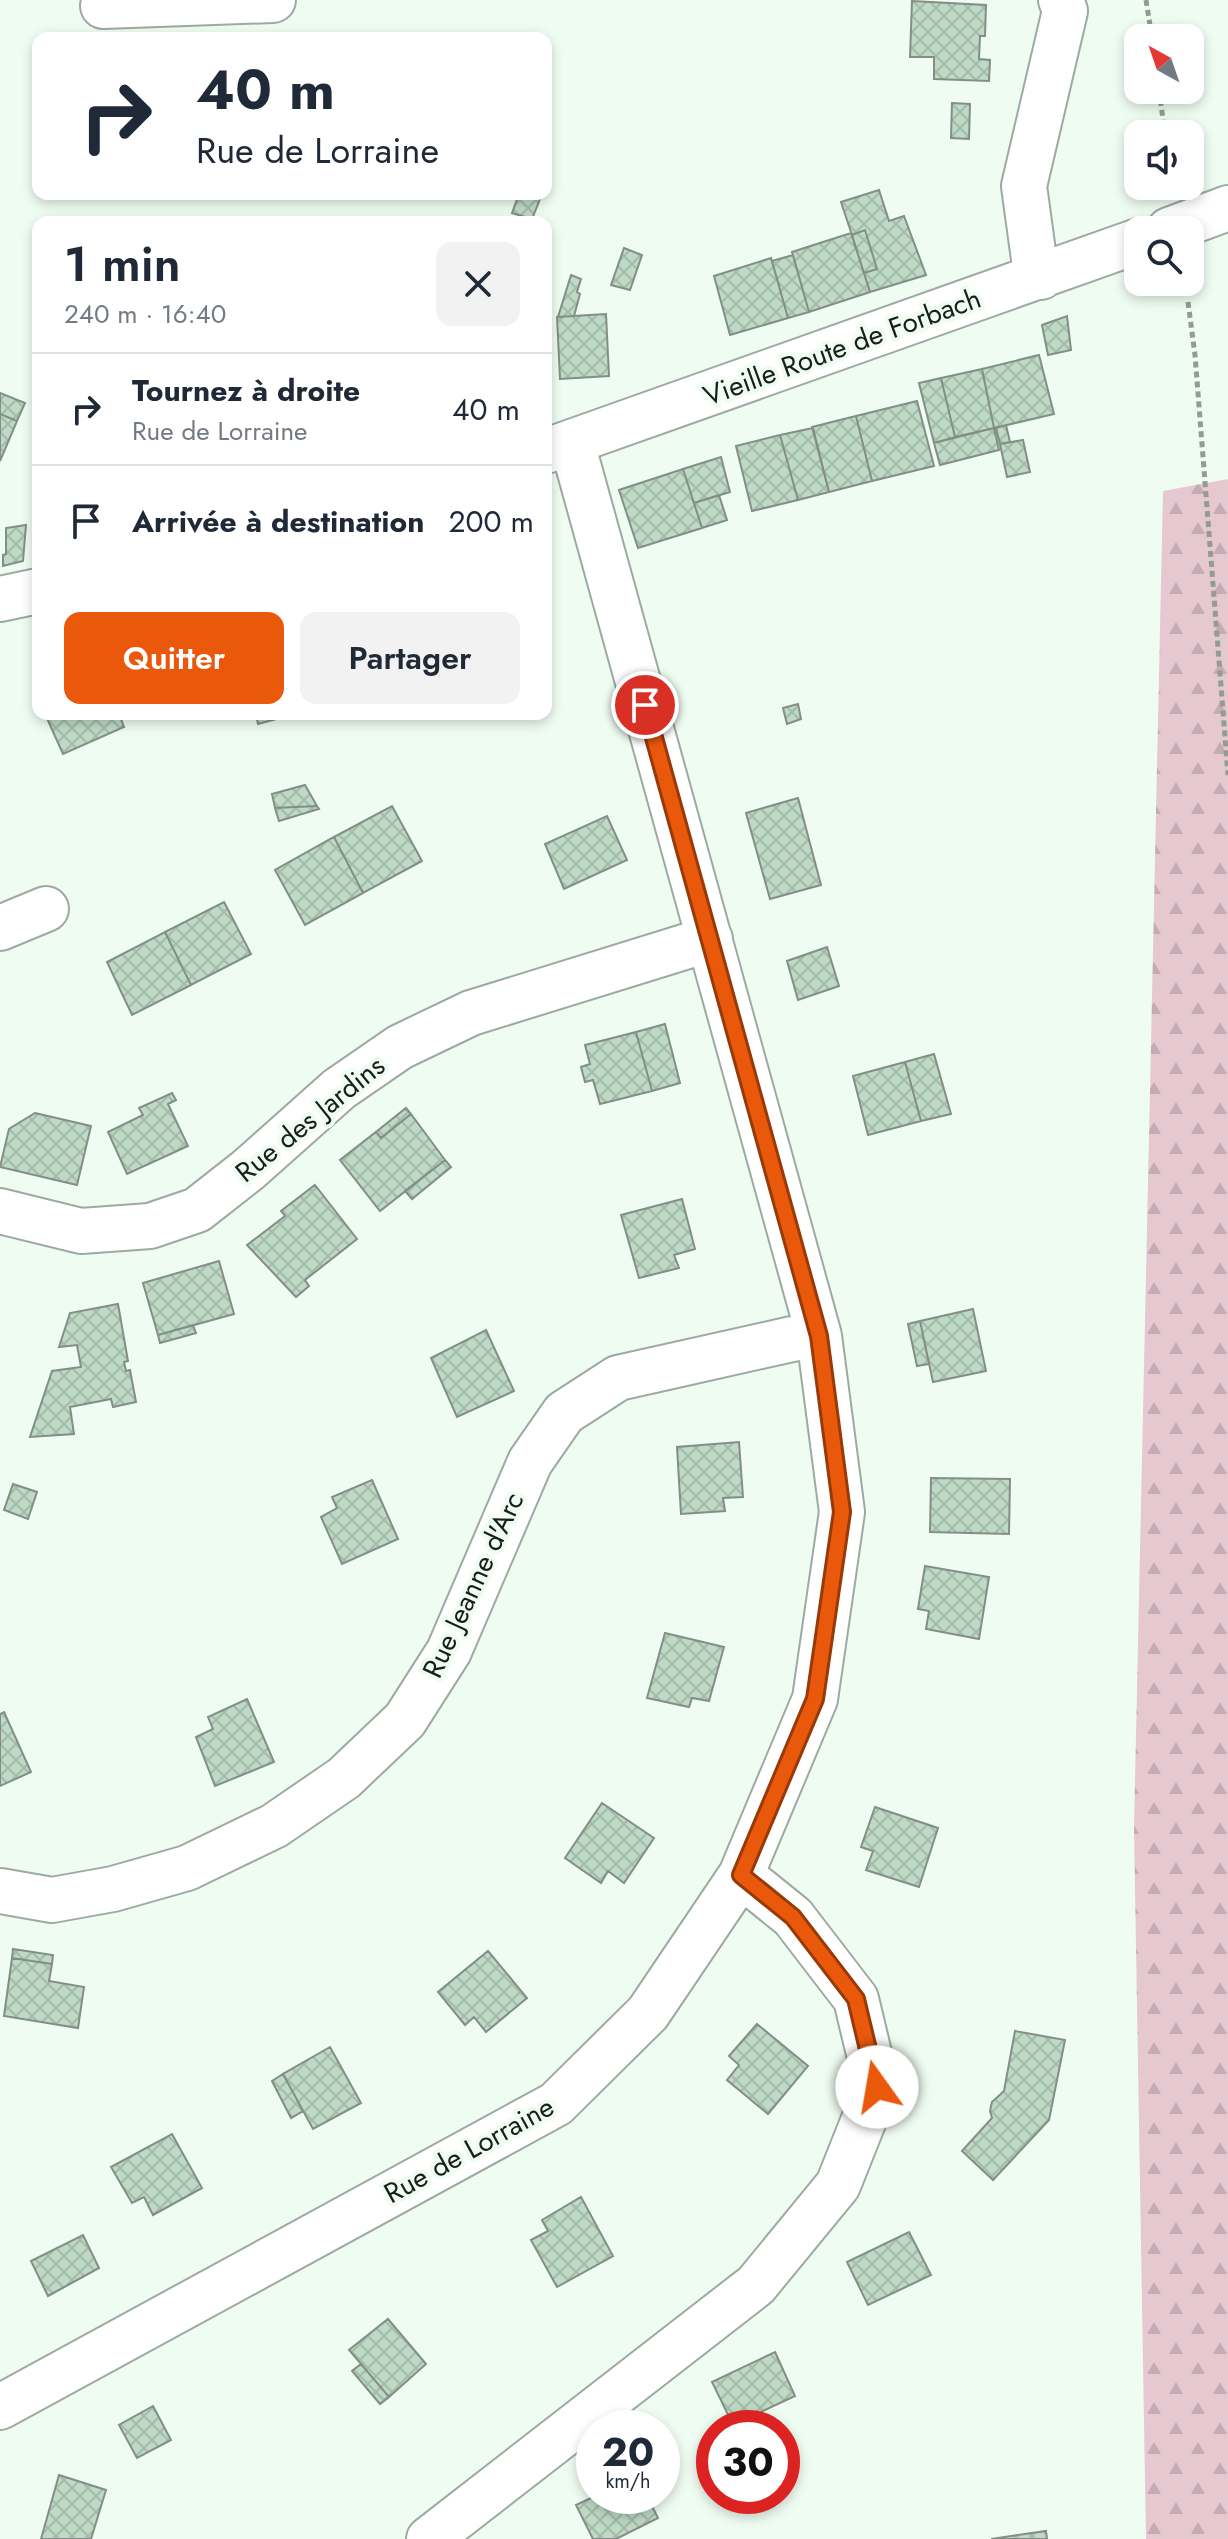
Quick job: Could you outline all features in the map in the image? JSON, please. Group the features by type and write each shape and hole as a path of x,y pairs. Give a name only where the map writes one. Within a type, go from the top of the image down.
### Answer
{"street":[{"path":"103,6 273,0"},
{"path":"1041,277 1034,259 1024,186 1065,11 1061,0"},
{"path":"1204,217 1228,208"},
{"name":"Vieille Route de Forbach","path":"559,447 1124,246"},
{"name":"Rue de Lorraine","path":"0,2407 556,2104 648,2013 741,1875 815,1699 842,1512 819,1336 710,939 559,447"},
{"path":"0,599 32,592"},
{"path":"0,895 46,909 0,928"},
{"name":"Rue des Jardins","path":"0,1211 81,1231 150,1226 197,1210 248,1170 339,1089 400,1047 471,1013 710,939"},
{"name":"Rue Jeanne d'Arc","path":"0,1891 52,1900 113,1889 187,1868 286,1818 344,1778 405,1720 449,1651 530,1462 564,1413 618,1378 792,1339 819,1336"},
{"path":"429,2539 756,2285 838,2185 877,2087 856,1999 793,1917 741,1875"}],"path":[{"path":"1146,0 1150,24"},
{"path":"1188,302 1195,355 1228,775"}],"green space":[{"path":"1228,479 1228,2539 1146,2539 1134,1828 1163,491"}],"building":[{"path":"912,1 986,5 985,36 980,36 979,59 990,60 989,81 934,79 934,57 910,57"},
{"path":"952,103 970,104 969,139 951,138"},
{"path":"879,190 889,221 904,216 926,275 870,292 864,273 877,269 865,230 852,235 841,202"},
{"path":"517,200 540,200 533,216 512,213"},
{"path":"865,230 877,269 864,273 852,235"},
{"path":"851,233 870,292 809,312 792,252"},
{"path":"624,248 642,255 630,290 611,285"},
{"path":"793,255 809,312 788,318 772,261"},
{"path":"771,258 788,318 730,335 714,276"},
{"path":"571,275 581,279 574,316 558,317"},
{"path":"606,314 609,376 560,379 557,317"},
{"path":"1067,316 1071,350 1048,355 1042,325"},
{"path":"1039,355 1054,414 994,428 982,369"},
{"path":"982,369 994,428 955,437 941,378"},
{"path":"941,378 955,437 934,443 919,383"},
{"path":"0,393 25,403 17,421 0,414"},
{"path":"917,401 934,466 872,481 856,416"},
{"path":"0,414 17,421 0,461"},
{"path":"856,416 872,481 829,492 812,427"},
{"path":"1006,425 1010,442 1000,444 996,428"},
{"path":"813,428 829,492 798,500 780,435"},
{"path":"994,428 999,450 940,465 934,443"},
{"path":"780,435 798,500 752,511 736,446"},
{"path":"1023,440 1030,472 1007,477 1000,444"},
{"path":"721,457 730,492 694,503 683,469"},
{"path":"683,469 702,528 638,548 619,490"},
{"path":"719,495 727,520 702,528 694,503"},
{"path":"26,525 23,561 3,566 6,528"},
{"path":"798,704 801,719 787,724 783,708"},
{"path":"48,720 121,720 124,727 63,754"},
{"path":"305,785 317,806 275,808 272,794"},
{"path":"798,798 821,885 770,899 746,813"},
{"path":"317,806 319,809 279,821 275,808"},
{"path":"392,806 422,861 363,893 334,837"},
{"path":"607,816 627,860 564,889 545,844"},
{"path":"334,837 363,893 305,925 275,870"},
{"path":"224,902 251,954 191,985 165,932"},
{"path":"165,932 191,985 132,1015 107,962"},
{"path":"827,947 839,986 798,1000 787,961"},
{"path":"665,1024 680,1083 652,1091 636,1032"},
{"path":"636,1032 652,1091 600,1104 593,1080 585,1082 581,1067 590,1064 585,1045"},
{"path":"934,1054 951,1114 921,1121 905,1062"},
{"path":"905,1062 921,1121 868,1135 853,1076"},
{"path":"172,1093 176,1100 168,1104 188,1146 127,1174 108,1132 143,1115 139,1108"},
{"path":"406,1108 411,1114 381,1138 376,1132"},
{"path":"35,1113 91,1126 77,1185 0,1167 9,1129"},
{"path":"411,1114 445,1160 380,1211 340,1160 376,1132 381,1138"},
{"path":"445,1160 451,1167 412,1199 405,1191"},
{"path":"315,1185 357,1239 305,1280 309,1286 296,1297 247,1245 285,1216 281,1211"},
{"path":"682,1199 695,1249 674,1255 679,1268 639,1278 621,1215"},
{"path":"219,1261 234,1314 158,1335 143,1283"},
{"path":"118,1304 128,1361 124,1362 126,1371 130,1370 136,1402 113,1407 111,1399 70,1407 74,1434 30,1437 52,1371 81,1367 77,1345 59,1347 70,1313"},
{"path":"973,1309 986,1371 933,1382 920,1321"},
{"path":"920,1321 929,1364 917,1366 908,1324"},
{"path":"193,1325 196,1333 160,1343 158,1335"},
{"path":"486,1330 514,1391 457,1417 431,1358"},
{"path":"739,1442 743,1497 723,1498 725,1511 681,1514 677,1447"},
{"path":"931,1478 1010,1479 1009,1534 930,1532"},
{"path":"372,1480 398,1539 342,1564 321,1517 337,1508 332,1497"},
{"path":"13,1484 37,1492 28,1519 4,1510"},
{"path":"925,1566 989,1577 979,1639 926,1629 929,1611 918,1609"},
{"path":"665,1633 724,1647 709,1701 692,1698 689,1707 647,1698"},
{"path":"247,1699 274,1762 215,1786 196,1737 213,1729 208,1717"},
{"path":"4,1712 31,1772 0,1786 0,1714"},
{"path":"602,1803 654,1838 624,1883 608,1871 601,1883 565,1858"},
{"path":"875,1807 938,1828 919,1887 866,1870 873,1851 861,1847"},
{"path":"13,1949 53,1955 52,1964 12,1958"},
{"path":"488,1951 527,1998 486,2032 474,2017 465,2025 438,1992"},
{"path":"12,1958 52,1964 49,1981 84,1987 78,2028 4,2016"},
{"path":"757,2024 808,2066 768,2114 727,2080 739,2065 729,2056"},
{"path":"1015,2031 1065,2040 1049,2120 993,2180 962,2151 992,2118 992,2102 1004,2091"},
{"path":"330,2047 361,2103 313,2129 283,2074"},
{"path":"283,2074 303,2111 291,2118 272,2081"},
{"path":"172,2134 202,2188 153,2215 144,2197 132,2203 111,2167"},
{"path":"581,2197 613,2256 557,2287 531,2240 548,2231 542,2220"},
{"path":"909,2232 931,2275 868,2305 847,2262"},
{"path":"83,2235 99,2268 48,2296 31,2261"},
{"path":"388,2319 426,2364 389,2397 349,2350"},
{"path":"775,2352 795,2396 765,2410 726,2410 712,2382"},
{"path":"361,2364 389,2397 380,2404 352,2371"},
{"path":"153,2406 171,2440 137,2458 119,2425"},
{"path":"59,2475 106,2490 91,2539 41,2539"},
{"path":"580,2514 656,2514 658,2518 616,2539 593,2539"},
{"path":"1046,2531 1047,2539 991,2539"}],"route":[{"path":"645,705 819,1336 842,1512 815,1699 741,1875 793,1917 856,1999 877,2087"}]}
